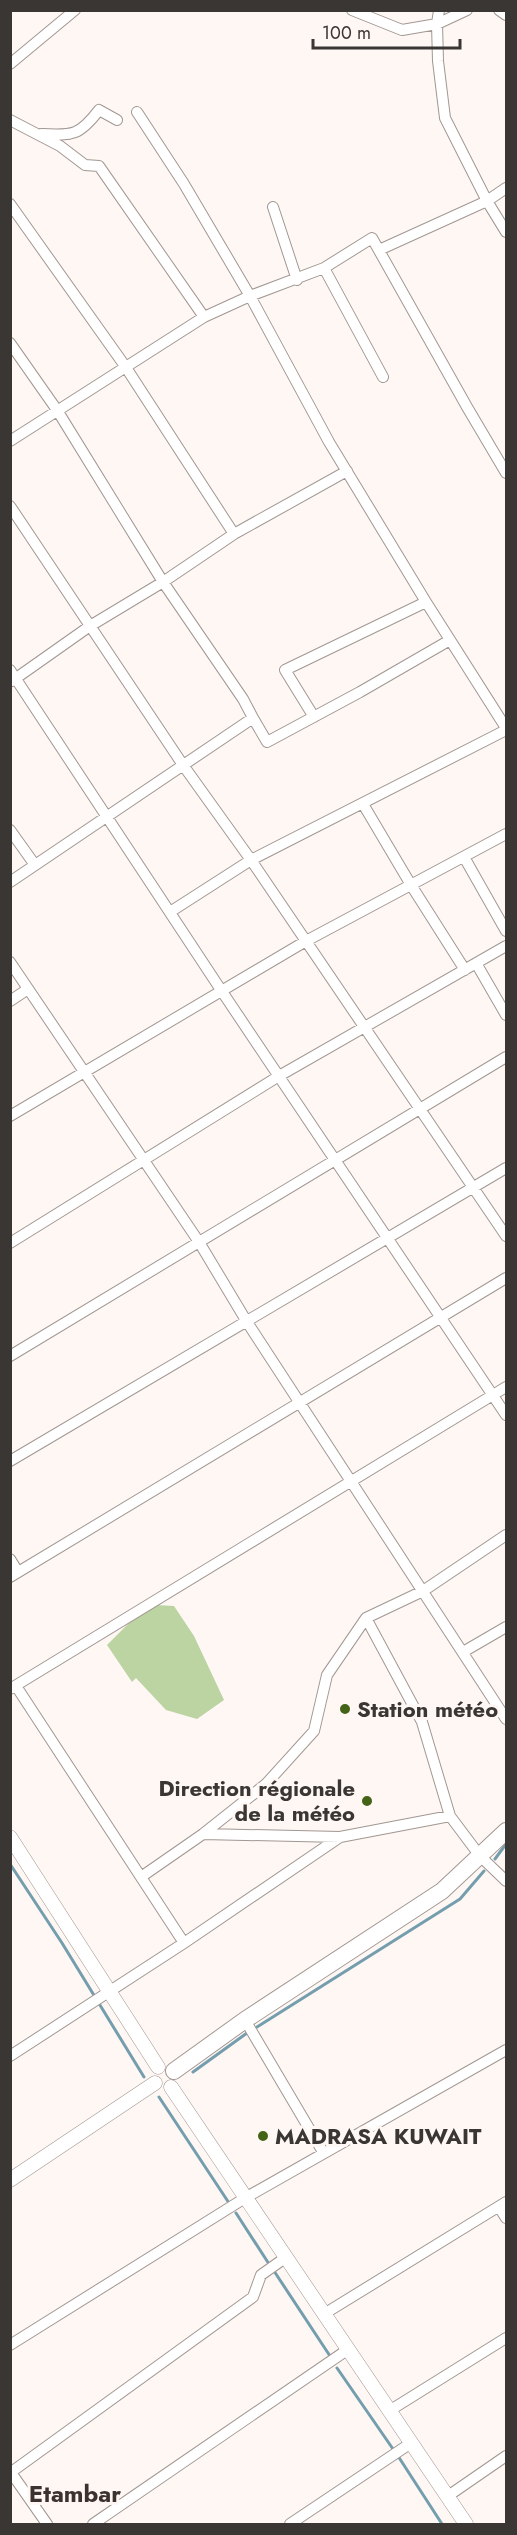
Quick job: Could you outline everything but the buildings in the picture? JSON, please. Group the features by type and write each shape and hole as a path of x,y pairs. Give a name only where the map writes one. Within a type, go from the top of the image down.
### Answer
{"main road":[{"path":"168,2075 245,2020 442,1891 507,1831"}],"street":[{"path":"10,64 75,10"},
{"path":"352,10 402,30 436,24 466,10"},
{"path":"439,10 436,24 438,62 445,117 487,201 507,232"},
{"path":"499,10 507,15"},
{"path":"39,134 73,133 86,128 99,110 117,120"},
{"path":"137,112 184,184 250,296 347,471 426,602 507,729 251,860 170,912"},
{"path":"10,120 39,134 86,165 99,166 204,317"},
{"path":"379,250 487,201 507,188"},
{"path":"10,204 124,366 234,534"},
{"path":"273,207 297,280"},
{"path":"10,441 204,317 250,296 324,268 372,238 467,407 507,472"},
{"path":"324,268 383,377"},
{"path":"10,343 57,410 163,582 243,699 267,742 450,640"},
{"path":"347,471 234,534 163,582 12,676 507,1414"},
{"path":"10,506 183,765 251,860 363,1028 507,1236"},
{"path":"314,717 285,670 426,602"},
{"path":"10,882 253,718"},
{"path":"363,804 465,970"},
{"path":"10,830 35,865"},
{"path":"10,1116 306,940 507,834"},
{"path":"464,856 507,931"},
{"path":"10,1243 279,1076 507,946"},
{"path":"10,962 199,1242 247,1322 507,1719"},
{"path":"476,963 507,1014"},
{"path":"10,1001 28,989"},
{"path":"10,1356 507,1057"},
{"path":"10,1461 507,1167"},
{"path":"10,1559 14,1574 507,1278"},
{"path":"184,1943 13,1687 507,1387"},
{"path":"141,1877 203,1834 266,1784 314,1731 327,1675 366,1618 423,1591 507,1535"},
{"path":"366,1618 422,1722 450,1816 480,1857 507,1881"},
{"path":"463,1652 507,1627"},
{"path":"203,1834 340,1837 450,1816"},
{"path":"10,1837 110,1992 168,2075 245,2198 448,2496 461,2523"},
{"path":"12,2052 110,1992 340,1837"},
{"path":"245,2020 323,2152"},
{"path":"10,2345 245,2198 507,2050"},
{"path":"10,2180 155,2084 165,2088 168,2075"},
{"path":"324,2314 503,2204 507,2218"},
{"path":"46,2524 11,2472 253,2296 261,2275 285,2258"},
{"path":"388,2411 507,2338"},
{"path":"93,2524 347,2350"},
{"path":"290,2524 411,2443"},
{"path":"448,2496 507,2456"}],"green space":[{"path":"156,1605 174,1606 194,1636 224,1700 197,1719 166,1710 136,1678 132,1682 107,1645 141,1611"}],"waterway":[{"path":"495,1859 506,1844"},
{"path":"10,1864 62,1943 144,2077"},
{"path":"257,2027 460,1899 484,1871"},
{"path":"193,2072 247,2033"},
{"path":"159,2097 229,2203"},
{"path":"236,2213 269,2264"},
{"path":"274,2271 330,2356"},
{"path":"337,2368 393,2449"},
{"path":"398,2456 442,2524"}],"place":[{"name":"Station météo","path":"345,1709"},
{"name":"Direction régionale de la météo","path":"367,1801"},
{"name":"MADRASA KUWAIT","path":"263,2136"}],"district":[{"name":"Etambar","path":"75,2493"}]}
